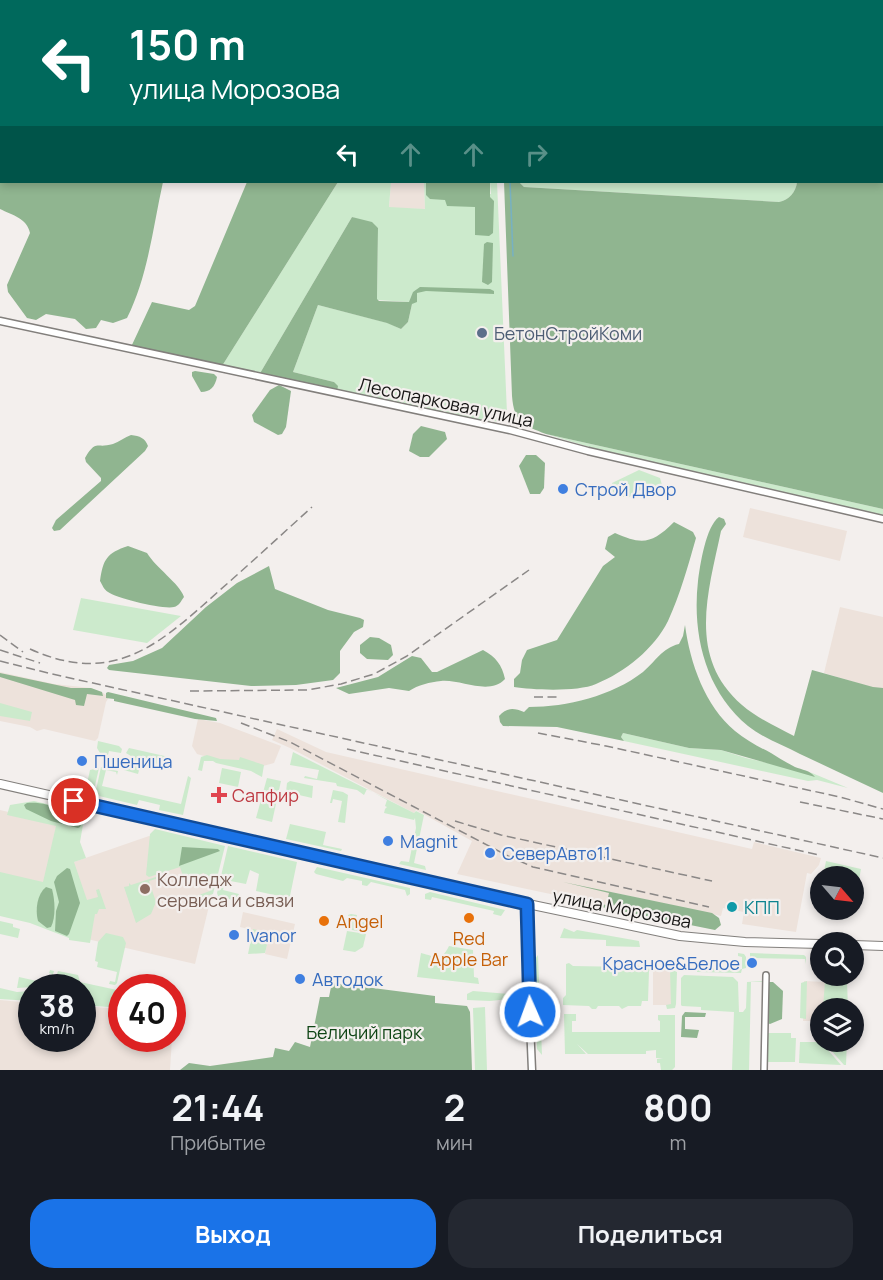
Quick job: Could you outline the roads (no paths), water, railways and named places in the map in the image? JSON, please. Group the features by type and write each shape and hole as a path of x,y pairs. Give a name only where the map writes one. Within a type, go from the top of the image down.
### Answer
{"main road":[{"name":"улица Морозова","path":"0,784 527,904 680,936 745,942 810,944"},
{"path":"864,945 883,945"}],"street":[{"name":"Лесопарковая улица","path":"0,321 510,430 588,451 883,519"},
{"path":"527,904 532,1070"},
{"path":"764,1070 766,975"}],"waterway":[{"path":"510,183 513,256"}],"railway":[{"path":"30,649 60,660 87,663 111,661 134,654 156,642 198,610 312,507"},
{"path":"190,691 307,690 341,684 374,674 407,656 529,570"},
{"path":"0,635 23,652"},
{"path":"0,650 40,663"},
{"path":"0,661 883,858"},
{"path":"534,697 557,697"},
{"path":"241,723 290,742 533,867 709,907"},
{"path":"538,733 840,797 883,809"},
{"path":"347,749 819,855"},
{"path":"800,802 883,819"},
{"path":"455,821 501,835 712,881"}],"place":[{"name":"БетонСтройКоми","path":"482,333"},
{"name":"Строй Двор","path":"563,489"},
{"name":"Пшеница","path":"82,761"},
{"name":"Сапфир","path":"219,795"},
{"name":"Magnit","path":"388,841"},
{"name":"СеверАвто11","path":"490,853"},
{"name":"Колледж сервиса и связи","path":"145,889"},
{"name":"КПП","path":"732,907"},
{"name":"Red Apple Bar","path":"469,918"},
{"name":"Angel","path":"324,921"},
{"name":"Ivanor","path":"234,935"},
{"name":"Красное&Белое","path":"752,963"},
{"name":"Автодок","path":"300,979"}],"park label":[{"name":"Беличий парк","path":"364,1032"}]}
